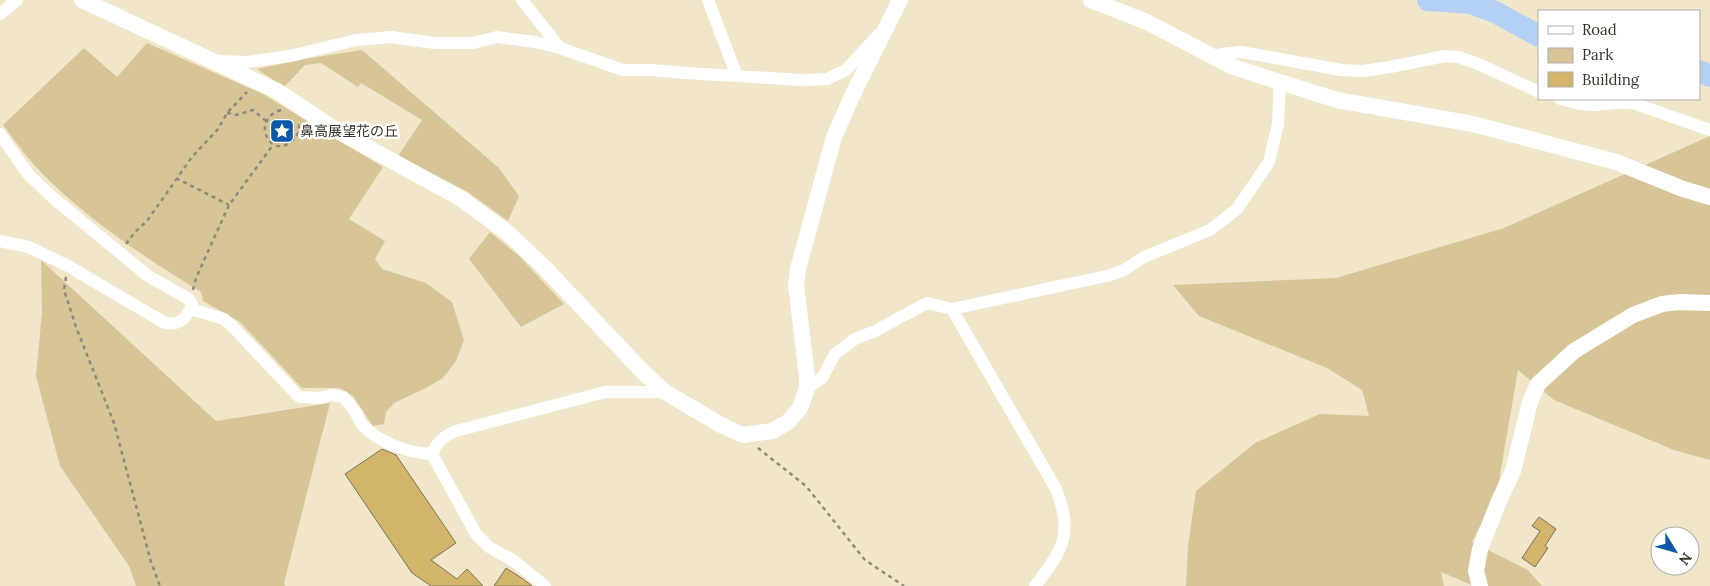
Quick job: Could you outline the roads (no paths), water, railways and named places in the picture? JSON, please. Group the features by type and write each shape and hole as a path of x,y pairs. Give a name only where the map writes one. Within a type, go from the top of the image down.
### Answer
{"street":[{"path":"0,14 17,0"},
{"path":"82,0 277,91 293,107 460,198 508,232 664,392 721,425 743,434 772,431 788,422 800,408 807,388 796,285 798,269 834,137 854,92 900,0"},
{"path":"522,0 560,48"},
{"path":"708,0 737,76"},
{"path":"1091,0 1147,22 1232,67 1337,100 1473,124 1616,162 1710,197"},
{"path":"215,61 247,62 290,56 356,40 391,37 435,43 473,43 497,38 535,42 560,48 623,70 652,70 802,80 827,79 846,70 887,25"},
{"path":"1217,59 1221,54 1241,52 1341,70 1363,71 1445,56 1458,57 1476,63 1538,92"},
{"path":"807,388 822,378 835,354 854,339 875,331 927,303 952,309 1111,275 1124,270 1144,257 1210,230 1237,209 1269,162 1278,124 1280,82"},
{"path":"1564,100 1594,105 1633,103 1710,130"},
{"path":"0,134 28,174 52,197 148,276 189,299 192,304 191,310 178,323 165,323 68,266 29,247 0,241"},
{"path":"1480,586 1476,571 1480,549 1513,471 1530,402 1538,384 1574,350 1633,315 1662,304 1679,302 1710,303"},
{"path":"952,309 1056,489 1062,503 1065,518 1065,535 1052,563 1035,586"},
{"path":"191,310 224,319 298,397 320,398 331,395 343,397 354,410 361,425 372,434 396,446 416,453 432,454"},
{"path":"432,454 437,443 447,434 456,430 605,392 664,392"},
{"path":"432,454 476,534 489,547 514,562 546,586"}],"waterway":[{"path":"1428,0 1470,3 1495,12 1538,35"},
{"path":"1700,71 1710,76"}],"place":[{"name":"鼻高展望花の丘","path":"282,131"}]}
